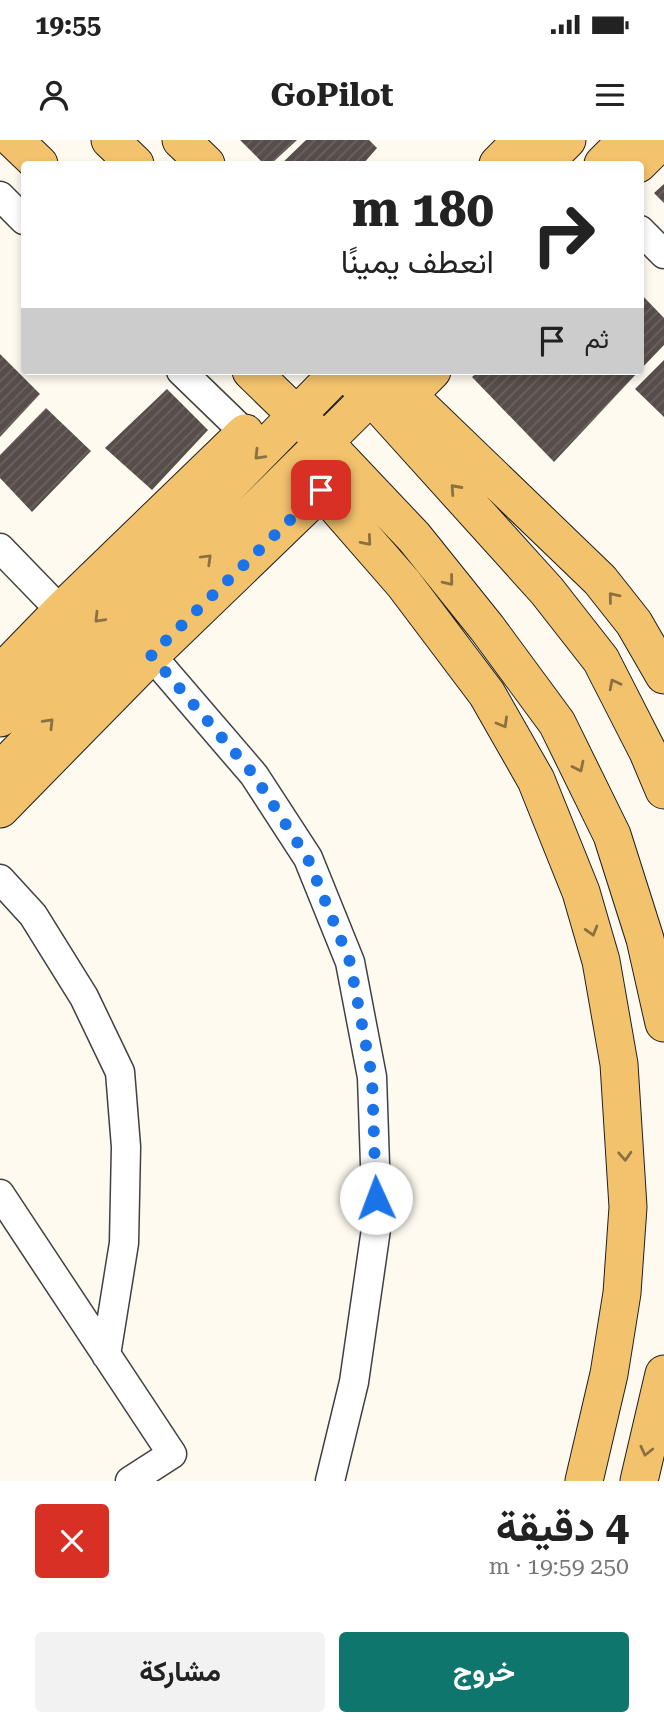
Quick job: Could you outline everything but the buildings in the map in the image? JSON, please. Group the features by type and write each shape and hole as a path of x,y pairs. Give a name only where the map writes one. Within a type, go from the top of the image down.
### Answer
{"main road":[{"path":"14,140 36,161"},
{"path":"110,140 132,161"},
{"path":"181,140 203,161"},
{"path":"501,161 522,140"},
{"path":"546,161 567,140"},
{"path":"606,161 627,140"},
{"path":"641,161 662,140"},
{"path":"255,375 326,443 414,537 487,628 557,723 612,835 645,939 664,1023"},
{"path":"0,718 338,375"},
{"path":"346,375 371,397 547,591 601,660 648,752 664,790"},
{"path":"0,771 176,589 392,375"},
{"path":"428,375 408,395 600,580 634,623 664,674"},
{"path":"0,674 61,611 245,433"},
{"path":"0,809 151,655 321,490 404,584 487,694 536,780 581,892 601,961 619,1064 628,1207 622,1293 609,1374 584,1481"},
{"path":"639,1481 664,1374"}],"street":[{"path":"0,196 21,217"},
{"path":"644,234 664,254"},
{"path":"185,375 245,433"},
{"path":"0,548 61,611"},
{"path":"151,655 261,785 308,859 350,962 372,1077 377,1222 354,1382 330,1481"},
{"path":"0,879 33,915 84,997 120,1072 126,1147 124,1243 106,1356"},
{"path":"0,1194 172,1454 130,1481"}],"route":[{"path":"321,490 151,655 254,775 308,859 350,962 372,1077 376,1198"}]}
